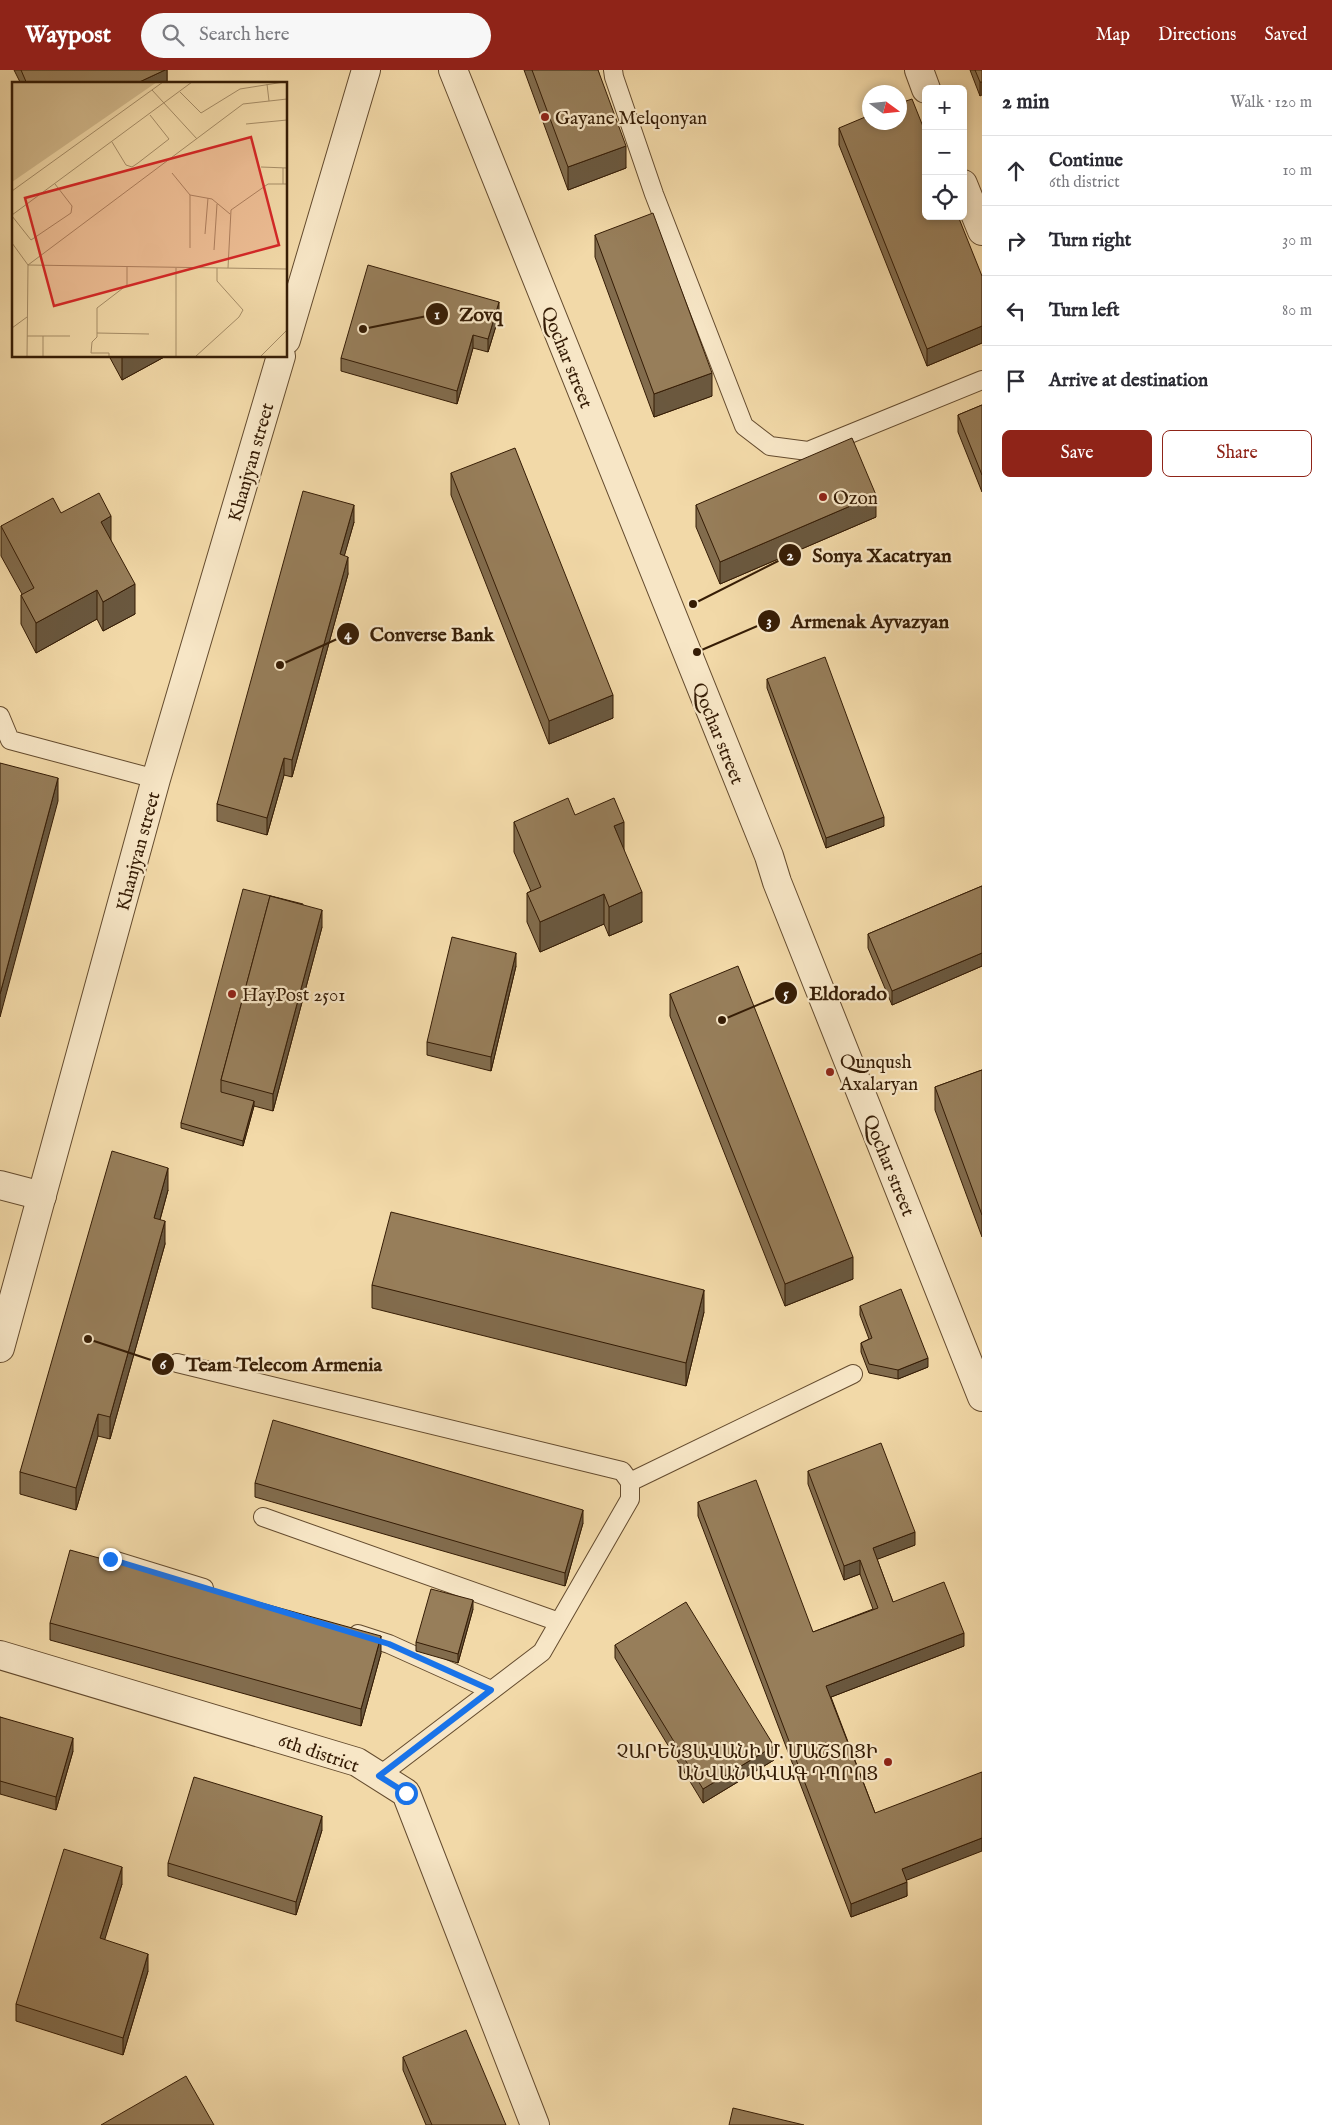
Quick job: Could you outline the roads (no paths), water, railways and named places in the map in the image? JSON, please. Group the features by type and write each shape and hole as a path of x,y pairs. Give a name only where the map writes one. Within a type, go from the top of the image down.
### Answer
{"street":[{"path":"288,333 366,70"},
{"name":"Qochar street","path":"453,70 762,838 784,901 982,1396"},
{"path":"918,70 924,85"},
{"path":"967,194 982,232"},
{"name":"Khanjyan street","path":"0,1348 156,779 280,358"},
{"path":"0,1185 42,1196"},
{"name":"6th district","path":"0,1656 356,1762 406,1793 535,2125"}],"lane":[{"path":"613,70 614,78 654,194 744,426 770,446 808,451 982,380"},
{"path":"0,716 10,740 156,779"},
{"path":"177,1363 622,1470 630,1482 630,1499 542,1652 379,1776"},
{"path":"630,1482 853,1374"},
{"path":"263,1517 559,1622"},
{"path":"110,1559 222,1593"},
{"path":"343,1630 389,1644 491,1690"}],"place":[{"name":"Gayane Melqonyan","path":"545,117"},
{"name":"Zovq","path":"363,329"},
{"name":"Ozon","path":"823,497"},
{"name":"Sonya Xacatryan","path":"693,604"},
{"name":"Armenak Ayvazyan","path":"697,652"},
{"name":"Converse Bank","path":"280,665"},
{"name":"HayPost 2501","path":"232,994"},
{"name":"Eldorado","path":"722,1020"},
{"name":"Qunqush Axalaryan","path":"830,1072"},
{"name":"Team Telecom Armenia","path":"88,1339"},
{"name":"ՉԱՐԵՆՑԱՎԱՆԻ Մ. ՄԱՇՏՈՑԻ ԱՆՎԱՆ ԱՎԱԳ ԴՊՐՈՑ","path":"888,1762"}]}
